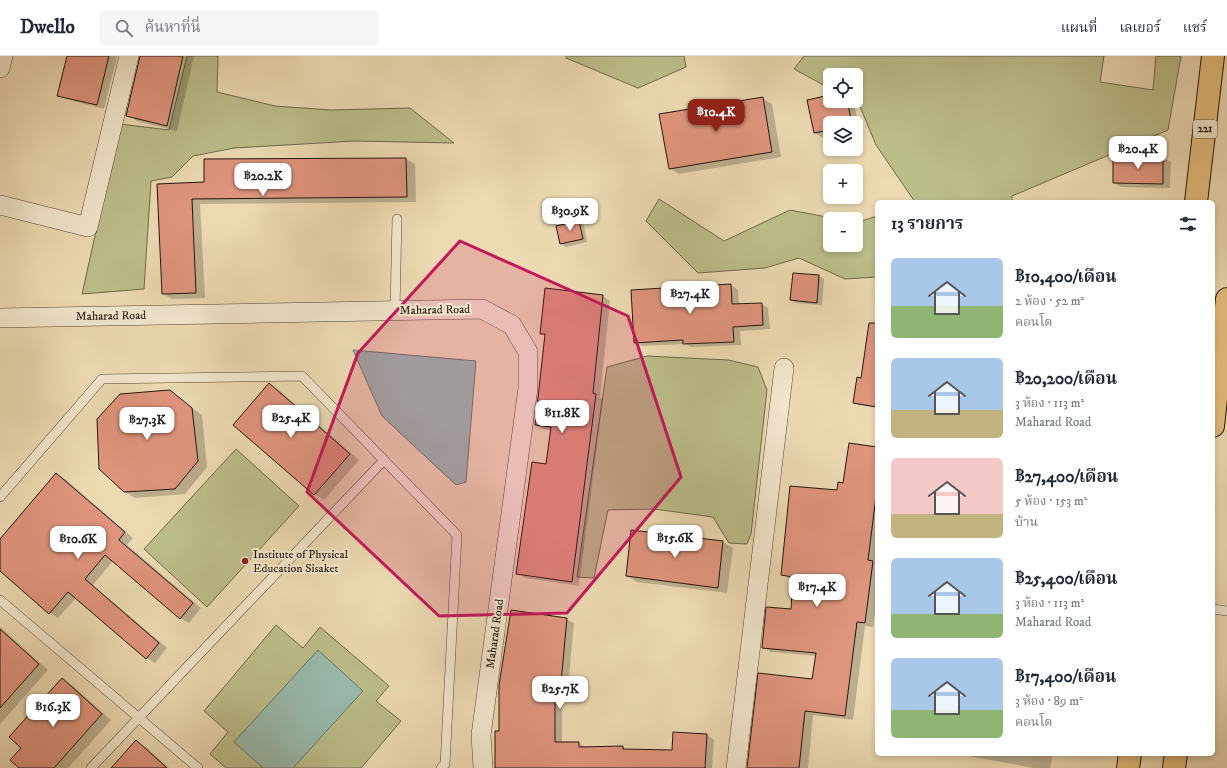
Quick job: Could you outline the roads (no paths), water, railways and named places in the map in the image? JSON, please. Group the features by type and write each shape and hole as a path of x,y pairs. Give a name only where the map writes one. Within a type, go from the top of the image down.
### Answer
{"main road":[{"name":"221","path":"1196,200 1214,56"},
{"path":"1215,408 1227,299"},
{"path":"1128,768 1130,756"},
{"path":"1174,768 1176,756"}],"street":[{"path":"0,68 3,56"},
{"path":"0,205 88,227 129,56"},
{"name":"Maharad Road","path":"0,318 482,309 512,325 528,352 528,388 481,735 483,768"},
{"path":"736,768 784,368"}],"lane":[{"path":"395,310 397,220"},
{"path":"0,497 102,379 302,376 457,535 445,764 441,768"},
{"path":"91,768 384,460"},
{"path":"0,600 198,768"},
{"path":"1215,609 1227,612"}],"place":[{"name":"Institute of Physical Education Sisaket","path":"245,561"}]}
